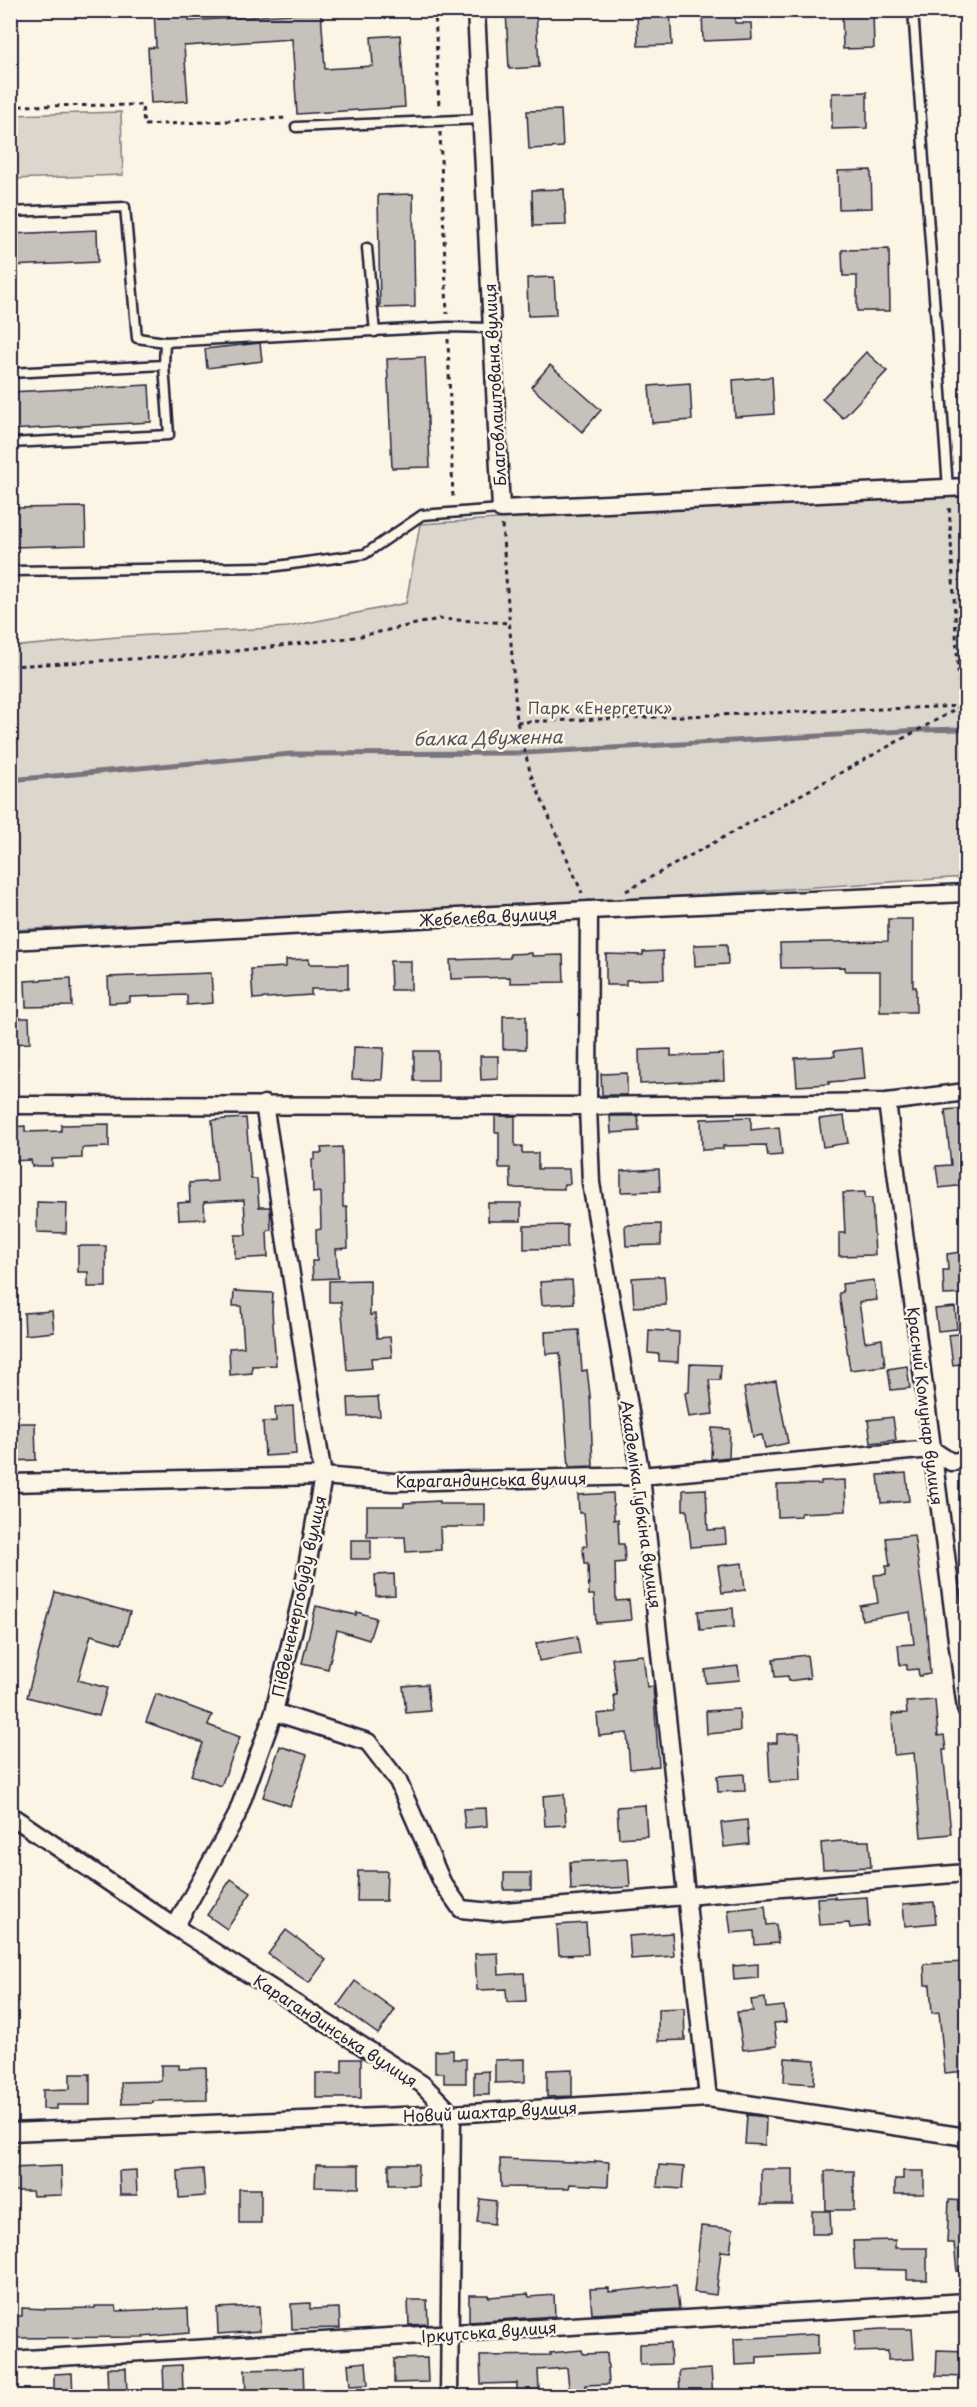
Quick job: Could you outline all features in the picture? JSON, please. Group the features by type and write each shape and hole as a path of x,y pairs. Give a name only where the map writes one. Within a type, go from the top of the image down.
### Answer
{"street":[{"name":"Благовлаштована вулиця","path":"476,10 501,509 966,487"},
{"name":"Жебелєва вулиця","path":"10,941 590,910 966,894"},
{"name":"Академіка Губкіна вулиця","path":"590,910 588,1106 591,1183 641,1476 708,2098"},
{"path":"10,1105 588,1106 887,1102 966,1092"},
{"name":"Красний Комунар вулиця","path":"887,1102 966,1709"},
{"name":"Південенергобуду вулиця","path":"175,1927 236,1817 274,1712 302,1595 323,1476 264,1104"},
{"path":"931,1449 951,1462 966,1460"},
{"name":"Карагандинська вулиця","path":"10,1483 323,1476 393,1482 641,1476 931,1449"},
{"path":"274,1712 368,1742 398,1781 442,1882 461,1909 491,1912 966,1873"},
{"name":"Карагандинська вулиця","path":"10,1815 175,1927 422,2084 452,2114"},
{"name":"Новий шахтар вулиця","path":"10,2132 452,2114 708,2098 966,2137"},
{"path":"449,2397 452,2114"},
{"name":"Іркутська вулиця","path":"10,2360 966,2302"}],"lane":[{"path":"914,10 948,488"},
{"path":"294,123 481,119"},
{"path":"10,212 125,207 137,338 165,342 448,327 491,328"},
{"path":"367,248 375,332"},
{"path":"10,443 169,435 164,365 165,342"},
{"path":"10,373 164,365"},
{"path":"15,571 270,567 294,564 365,554 422,515 501,509"}],"path":[{"path":"435,10 453,513"},
{"path":"10,106 142,105 144,125 294,123"},
{"path":"948,488 960,707"},
{"path":"501,509 517,722 531,776 590,910"},
{"path":"10,666 201,655 356,637 439,619 509,623"},
{"path":"517,722 966,706"},
{"path":"621,894 960,707"}],"green space":[{"path":"121,112 123,175 11,179 11,115"},
{"name":"Парк «Енергетик»","path":"966,493 966,877 590,902 11,930 10,647 117,637 288,627 406,603 420,524 749,503"}],"building":[{"path":"154,10 189,10 189,21 321,12 325,69 373,66 371,37 400,35 405,107 297,114 292,39 184,46 188,101 151,103 148,48 156,47"},
{"path":"506,10 536,10 539,67 509,69"},
{"path":"637,10 670,10 672,45 638,46"},
{"path":"702,10 735,10 735,23 751,23 752,39 703,41"},
{"path":"842,10 873,10 874,48 843,49"},
{"path":"867,92 867,128 832,129 832,93"},
{"path":"561,110 563,147 529,149 527,111"},
{"path":"871,170 872,208 839,209 838,171"},
{"path":"564,189 566,225 533,226 532,190"},
{"path":"413,194 415,307 380,308 378,195"},
{"path":"97,230 98,262 10,266 10,234"},
{"path":"889,249 890,311 857,311 857,276 843,276 842,250"},
{"path":"554,277 556,315 528,316 527,278"},
{"path":"260,343 262,361 207,368 205,349"},
{"path":"866,352 887,371 843,418 822,399"},
{"path":"425,357 430,467 392,468 387,359"},
{"path":"550,365 601,410 582,432 531,387"},
{"path":"772,377 774,414 735,417 733,380"},
{"path":"690,383 692,420 652,423 649,386"},
{"path":"149,385 151,422 10,430 10,392"},
{"path":"85,507 86,545 13,547 12,508"},
{"path":"888,919 913,919 913,987 916,987 916,1012 880,1012 880,971 845,971 845,967 781,968 780,943 888,941"},
{"path":"727,944 728,964 695,966 694,945"},
{"path":"663,951 664,979 626,980 626,985 606,985 606,954 643,955 643,952"},
{"path":"532,953 532,956 563,955 564,982 510,983 510,977 451,979 450,960 510,958 510,954"},
{"path":"309,959 309,964 348,964 348,989 311,989 311,995 253,999 251,969 286,967 286,960"},
{"path":"390,961 411,961 411,990 391,990"},
{"path":"211,973 213,1003 187,1005 187,995 130,997 130,1002 109,1003 108,977"},
{"path":"71,978 72,1006 26,1007 25,981"},
{"path":"503,1016 526,1016 526,1049 503,1049"},
{"path":"14,1018 29,1018 30,1043 10,1044 10,1027 14,1027"},
{"path":"354,1047 384,1048 382,1080 352,1079"},
{"path":"862,1048 865,1079 797,1086 795,1058 835,1056 834,1051"},
{"path":"671,1049 671,1056 723,1054 724,1080 640,1084 639,1050"},
{"path":"414,1051 438,1051 438,1081 414,1081"},
{"path":"480,1056 498,1056 498,1079 481,1080"},
{"path":"627,1073 627,1095 602,1095 601,1074"},
{"path":"966,1108 966,1185 939,1188 936,1166 951,1165 945,1110"},
{"path":"495,1116 515,1116 515,1146 522,1146 522,1153 538,1153 538,1169 569,1169 570,1184 564,1184 564,1189 511,1188 510,1168 499,1168 499,1132 495,1132"},
{"path":"610,1116 638,1116 639,1131 611,1133"},
{"path":"844,1116 848,1143 823,1147 819,1119"},
{"path":"751,1117 751,1130 779,1127 782,1155 768,1156 766,1145 723,1146 723,1149 702,1150 701,1119"},
{"path":"246,1118 251,1179 257,1179 259,1207 270,1207 271,1230 267,1231 268,1257 235,1259 235,1235 246,1235 244,1200 204,1202 205,1219 179,1220 178,1203 190,1202 189,1183 217,1181 212,1120"},
{"path":"109,1124 109,1147 82,1148 82,1158 52,1159 52,1166 32,1166 31,1160 10,1161 10,1127 25,1126 25,1132 61,1131 61,1125"},
{"path":"342,1147 343,1207 347,1207 348,1248 336,1249 338,1278 313,1279 312,1261 317,1261 316,1230 321,1229 320,1192 313,1193 312,1160 315,1159 315,1153 322,1153 321,1148"},
{"path":"659,1169 660,1191 621,1192 621,1171"},
{"path":"865,1192 865,1198 872,1198 875,1255 839,1256 839,1233 845,1233 843,1193"},
{"path":"37,1202 67,1203 66,1233 37,1232"},
{"path":"488,1203 521,1203 521,1221 488,1221"},
{"path":"661,1224 661,1245 626,1246 625,1225"},
{"path":"567,1225 567,1248 524,1249 524,1226"},
{"path":"78,1246 106,1246 106,1287 88,1287 88,1272 78,1272"},
{"path":"961,1252 964,1275 966,1275 966,1294 944,1295 943,1270 948,1270 947,1254"},
{"path":"664,1276 666,1305 634,1307 632,1278"},
{"path":"370,1280 370,1315 375,1314 377,1338 390,1337 392,1357 371,1358 372,1368 347,1370 341,1302 329,1302 329,1281"},
{"path":"572,1280 574,1303 542,1305 540,1282"},
{"path":"874,1280 877,1300 859,1302 865,1342 882,1339 885,1366 850,1370 839,1293 843,1292 842,1284"},
{"path":"234,1291 273,1293 276,1365 252,1366 252,1373 230,1375 229,1348 244,1347 241,1306 233,1306"},
{"path":"955,1307 957,1329 938,1331 935,1309"},
{"path":"52,1311 54,1332 25,1335 24,1313"},
{"path":"579,1330 582,1371 587,1370 590,1395 593,1466 569,1467 560,1353 546,1354 545,1332"},
{"path":"649,1330 679,1332 678,1362 659,1361 659,1354 648,1353"},
{"path":"966,1333 966,1363 953,1365 949,1335"},
{"path":"690,1364 721,1365 720,1380 709,1380 713,1414 689,1417 685,1393 689,1392"},
{"path":"907,1366 910,1388 891,1390 888,1369"},
{"path":"776,1381 788,1443 765,1448 762,1435 753,1437 744,1388"},
{"path":"378,1397 380,1416 349,1417 348,1398"},
{"path":"293,1406 296,1454 265,1456 263,1422 276,1421 275,1407"},
{"path":"893,1417 896,1440 871,1443 868,1420"},
{"path":"10,1423 35,1423 36,1460 10,1461"},
{"path":"712,1428 730,1429 729,1457 711,1459"},
{"path":"906,1473 909,1501 881,1503 878,1475"},
{"path":"845,1480 846,1511 801,1513 801,1516 778,1517 777,1485 821,1484 821,1481"},
{"path":"706,1489 708,1530 725,1529 726,1544 691,1547 687,1510 683,1510 683,1490"},
{"path":"613,1493 614,1520 618,1519 619,1544 624,1544 625,1562 615,1563 616,1601 629,1600 631,1620 596,1623 594,1595 589,1595 588,1564 584,1564 583,1546 587,1546 584,1513 579,1513 578,1495"},
{"path":"439,1501 439,1504 485,1504 485,1527 440,1527 441,1550 406,1552 405,1537 367,1537 367,1506 404,1506 404,1503"},
{"path":"914,1535 926,1619 930,1674 919,1676 918,1669 907,1670 907,1665 900,1665 898,1645 914,1644 910,1612 862,1620 860,1606 878,1603 874,1575 886,1574 886,1566 890,1566 886,1538"},
{"path":"351,1540 371,1540 371,1559 351,1559"},
{"path":"742,1563 745,1590 722,1593 718,1566"},
{"path":"394,1574 395,1595 376,1596 375,1575"},
{"path":"55,1592 130,1612 121,1644 91,1635 78,1680 107,1688 99,1716 27,1697"},
{"path":"316,1606 356,1615 357,1612 376,1618 369,1640 337,1630 328,1669 302,1663"},
{"path":"733,1608 734,1627 700,1630 698,1611"},
{"path":"577,1636 580,1654 539,1661 536,1643"},
{"path":"643,1655 647,1687 653,1686 659,1766 630,1769 627,1733 599,1736 597,1714 616,1712 614,1695 617,1695 612,1658"},
{"path":"807,1655 810,1678 789,1681 788,1676 775,1677 773,1659"},
{"path":"738,1666 740,1680 706,1683 705,1670"},
{"path":"427,1684 430,1711 406,1713 403,1686"},
{"path":"156,1694 212,1715 208,1725 240,1737 221,1786 191,1775 203,1743 146,1722"},
{"path":"935,1700 938,1736 944,1735 946,1750 943,1750 951,1834 921,1837 914,1753 894,1755 892,1714 907,1713 906,1702"},
{"path":"739,1709 740,1731 707,1734 706,1711"},
{"path":"799,1733 801,1780 770,1782 768,1743 777,1743 777,1734"},
{"path":"280,1746 307,1755 290,1806 263,1797"},
{"path":"744,1774 745,1791 718,1792 717,1776"},
{"path":"564,1794 566,1825 545,1826 543,1796"},
{"path":"645,1805 647,1836 619,1838 617,1807"},
{"path":"486,1808 487,1826 465,1828 463,1809"},
{"path":"747,1820 749,1844 724,1847 721,1823"},
{"path":"869,1841 871,1867 823,1869 821,1843"},
{"path":"628,1859 630,1887 571,1890 570,1862"},
{"path":"358,1871 387,1871 386,1901 357,1901"},
{"path":"504,1873 531,1873 531,1890 504,1890"},
{"path":"231,1879 251,1893 227,1929 207,1915"},
{"path":"835,1897 835,1899 867,1897 869,1926 850,1928 849,1923 819,1925 817,1898"},
{"path":"934,1902 936,1923 905,1926 903,1904"},
{"path":"765,1906 767,1925 776,1924 778,1943 755,1945 754,1931 731,1933 728,1910"},
{"path":"586,1923 588,1954 559,1955 557,1925"},
{"path":"286,1930 326,1960 309,1983 268,1954"},
{"path":"672,1933 674,1956 631,1959 629,1936"},
{"path":"498,1953 499,1975 524,1973 526,2001 507,2002 506,1989 477,1990 475,1954"},
{"path":"966,1962 966,2071 945,2073 939,2012 932,2013 930,1985 925,1985 924,1964"},
{"path":"758,1964 758,1978 734,1980 733,1966"},
{"path":"355,1981 395,2010 378,2034 338,2005"},
{"path":"765,1998 766,2008 784,2006 786,2022 774,2023 777,2046 743,2050 737,2012 753,2011 751,2000"},
{"path":"684,2008 685,2040 658,2041 658,2009"},
{"path":"453,2050 453,2059 466,2059 466,2083 444,2083 444,2073 435,2073 435,2051"},
{"path":"785,2058 815,2060 814,2084 784,2082"},
{"path":"342,2059 361,2059 361,2098 316,2098 316,2073 342,2073"},
{"path":"525,2059 525,2082 495,2083 495,2060"},
{"path":"161,2065 179,2065 179,2069 206,2068 207,2100 122,2104 121,2082 161,2081"},
{"path":"572,2069 572,2096 547,2097 547,2070"},
{"path":"489,2071 489,2095 474,2095 474,2072"},
{"path":"70,2074 90,2074 90,2105 57,2105 57,2109 43,2109 43,2090 70,2089"},
{"path":"747,2115 766,2117 765,2145 745,2144"},
{"path":"500,2159 609,2162 608,2186 570,2184 569,2188 501,2187"},
{"path":"389,2164 418,2164 418,2185 389,2185"},
{"path":"316,2165 359,2165 359,2188 315,2187"},
{"path":"659,2165 684,2167 682,2189 657,2187"},
{"path":"61,2166 62,2195 33,2196 32,2191 10,2191 10,2168"},
{"path":"203,2169 205,2196 179,2198 178,2171"},
{"path":"761,2169 793,2169 793,2205 761,2205"},
{"path":"136,2170 137,2195 120,2195 119,2171"},
{"path":"825,2171 854,2171 854,2210 826,2210"},
{"path":"903,2171 924,2171 924,2194 895,2194 895,2179 903,2179"},
{"path":"239,2189 261,2189 261,2223 239,2223"},
{"path":"480,2199 496,2201 494,2224 477,2222"},
{"path":"949,2200 966,2201 966,2271 957,2271 954,2243 947,2243"},
{"path":"812,2211 830,2211 831,2234 812,2234"},
{"path":"701,2226 733,2229 730,2252 721,2251 716,2295 694,2292"},
{"path":"895,2240 895,2248 927,2248 927,2280 907,2280 907,2270 855,2269 853,2241"},
{"path":"676,2285 679,2309 592,2314 590,2289 609,2288 609,2292"},
{"path":"528,2294 529,2297 554,2295 555,2316 469,2322 469,2295 488,2295 489,2297"},
{"path":"408,2300 427,2300 428,2324 409,2325"},
{"path":"310,2303 310,2309 339,2308 340,2328 292,2329 291,2304"},
{"path":"95,2306 116,2306 117,2311 188,2308 189,2333 142,2337 10,2338 10,2316 22,2316 22,2308 95,2308"},
{"path":"259,2306 260,2331 218,2334 217,2308"},
{"path":"912,2329 914,2359 888,2360 888,2351 855,2352 854,2331"},
{"path":"818,2334 818,2354 757,2357 757,2364 735,2365 734,2339"},
{"path":"670,2343 671,2364 640,2365 640,2344"},
{"path":"582,2350 583,2354 607,2353 609,2384 585,2385 586,2397 570,2397 567,2368 538,2370 539,2390 517,2391 517,2383 481,2384 480,2356 551,2355 550,2353"},
{"path":"937,2350 966,2351 966,2377 936,2376"},
{"path":"427,2358 428,2382 394,2383 394,2359"},
{"path":"366,2362 368,2385 350,2386 348,2364"},
{"path":"182,2365 183,2391 164,2391 163,2366"},
{"path":"107,2368 126,2368 127,2393 108,2394"},
{"path":"303,2368 304,2394 246,2397 245,2370"},
{"path":"711,2369 713,2397 680,2397 679,2371"},
{"path":"72,2373 73,2397 54,2397 54,2374"}],"waterway":[{"name":"балка Двуженна","path":"10,780 291,754 525,753 966,729"}]}
